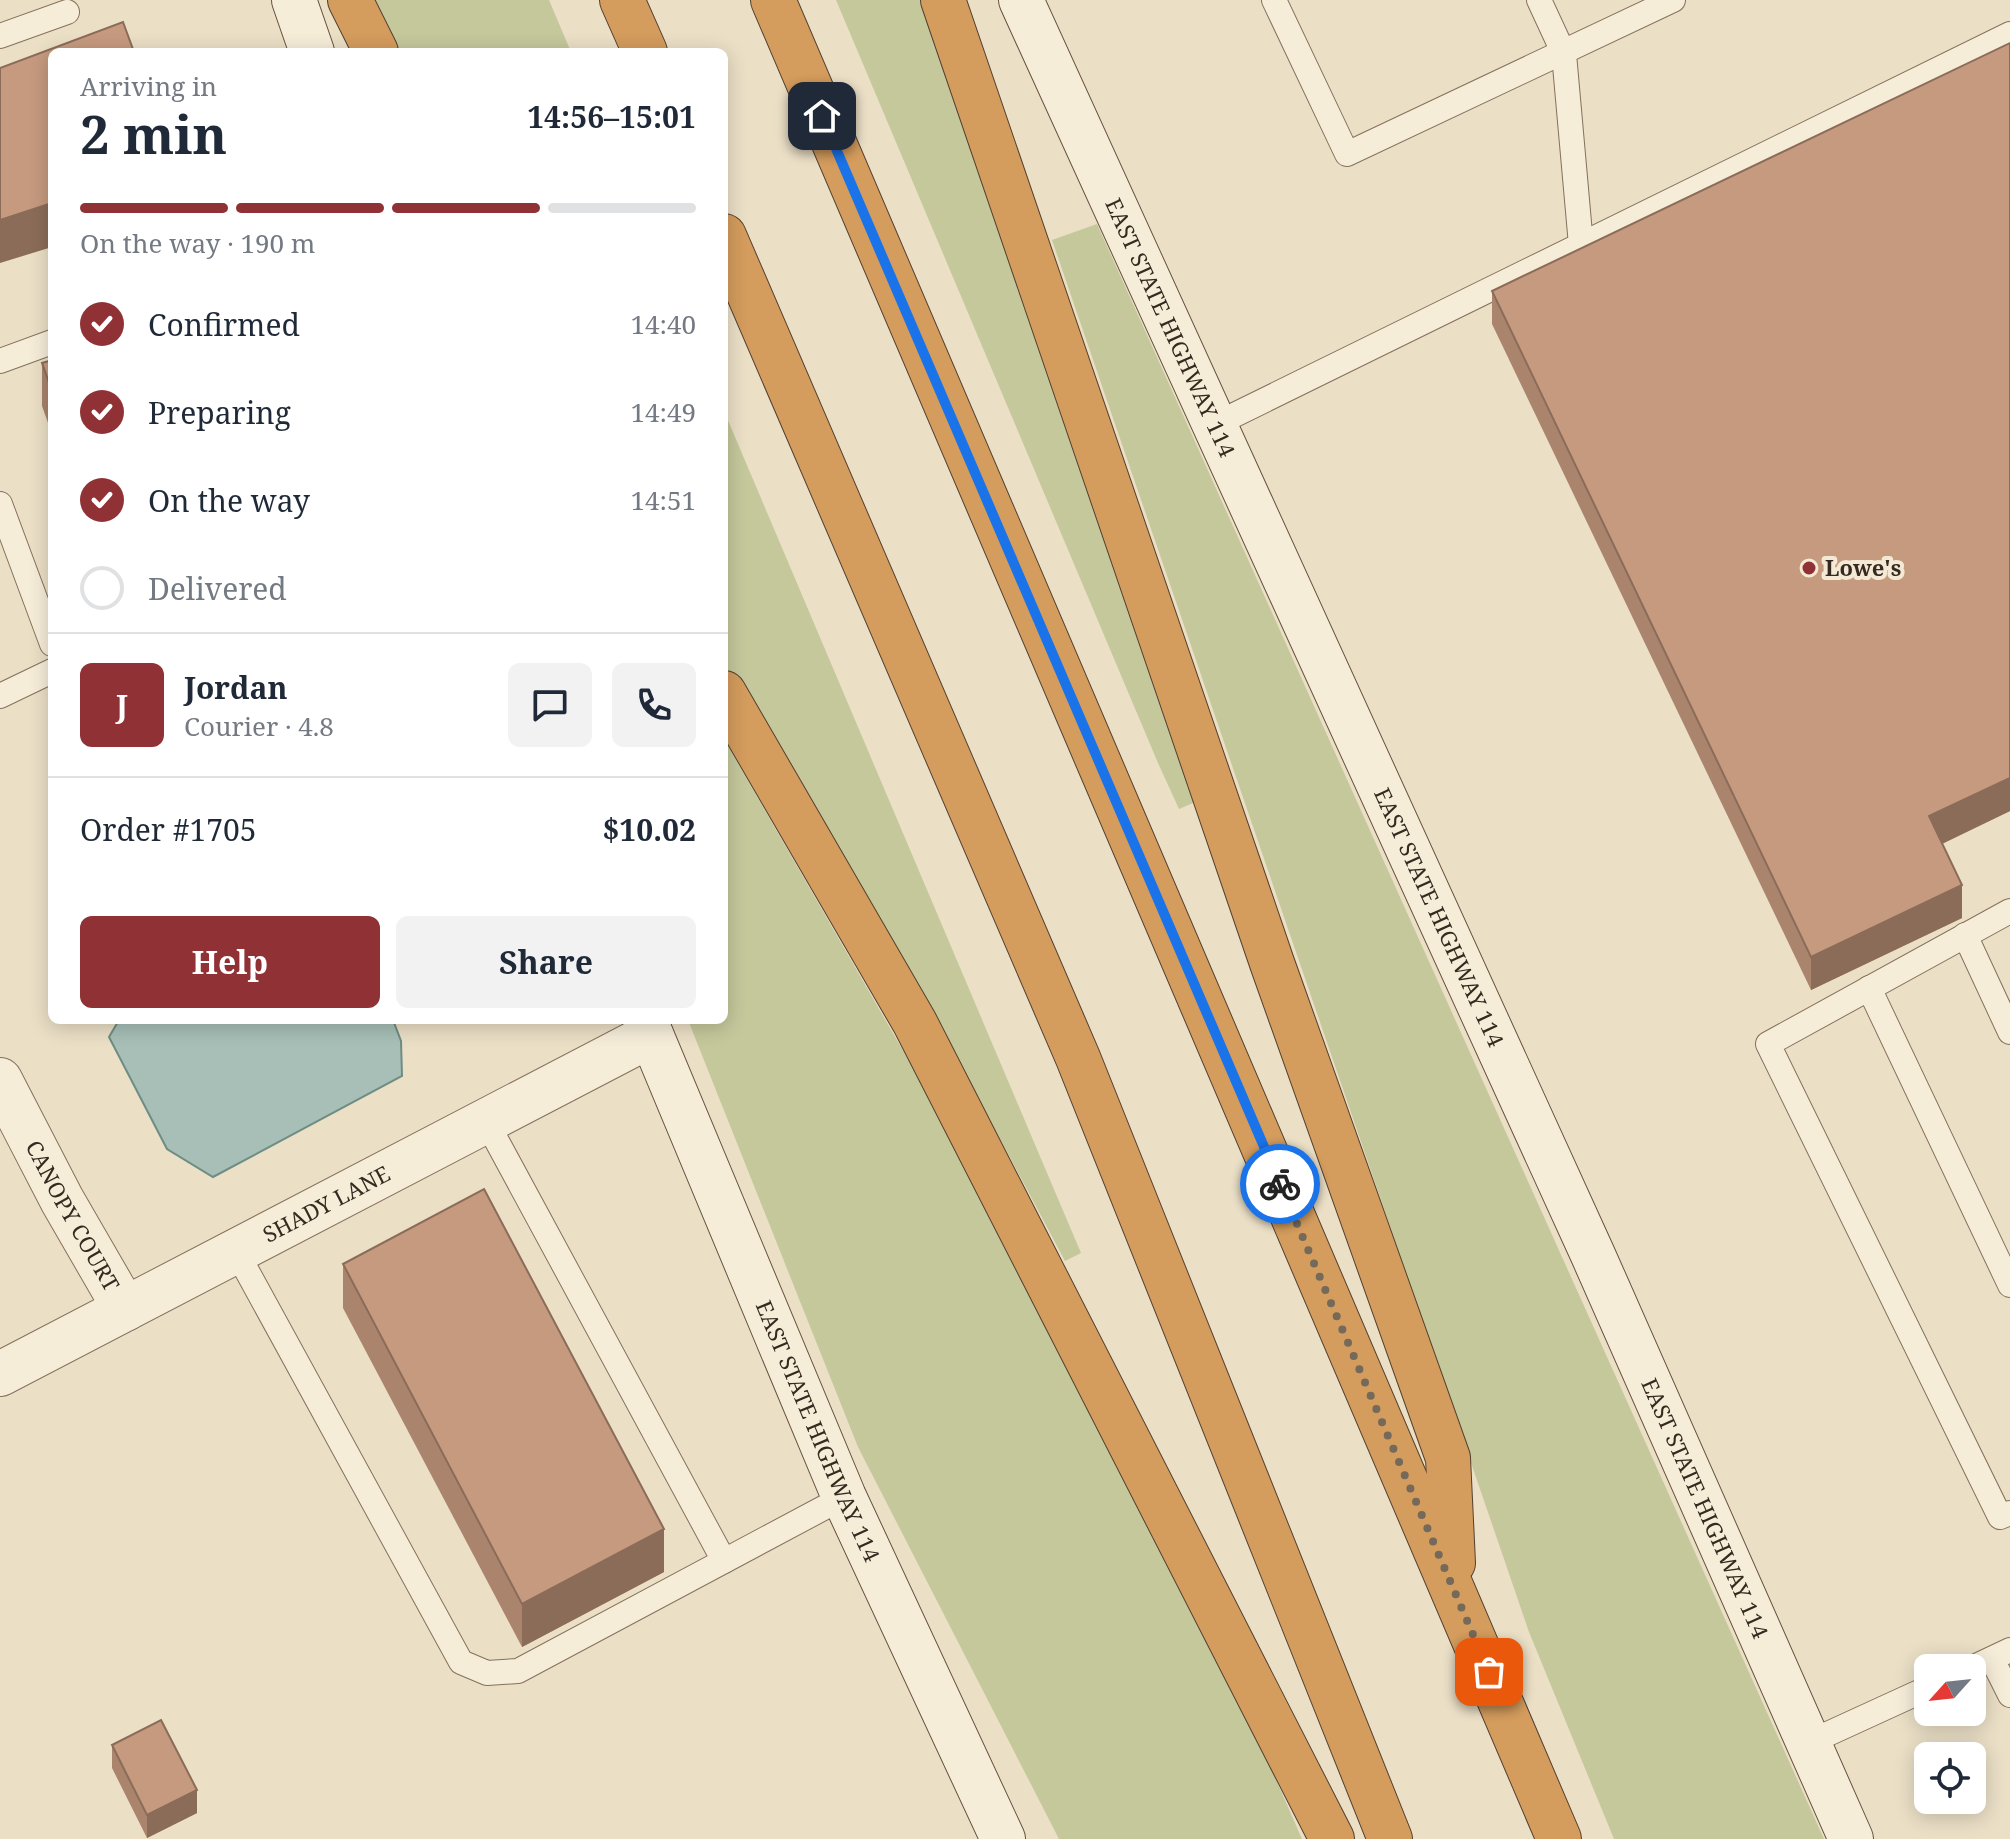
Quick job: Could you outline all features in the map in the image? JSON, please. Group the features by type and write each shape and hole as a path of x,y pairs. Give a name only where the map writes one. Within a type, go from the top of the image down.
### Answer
{"highway":[{"path":"350,0 374,48"},
{"path":"622,0 643,48"},
{"path":"773,0 1559,1839"},
{"path":"943,0 1257,918 1448,1458 1454,1589"},
{"path":"728,245 1078,1058 1390,1839"},
{"path":"728,700 915,1023 1332,1839"}],"main road":[{"path":"294,0 311,48"},
{"name":"EAST STATE HIGHWAY 114","path":"1021,0 1593,1255 1851,1839"},
{"name":"EAST STATE HIGHWAY 114","path":"648,1028 844,1497 1003,1839"},
{"name":"SHADY LANE","path":"0,1374 486,1121 648,1028"},
{"name":"CANOPY COURT","path":"0,1080 62,1200 125,1309"}],"lane":[{"path":"1274,0 1347,154 1673,0"},
{"path":"1539,0 1564,54 1581,245"},
{"path":"0,36 67,12"},
{"path":"1214,425 2010,34"},
{"path":"0,361 48,343"},
{"path":"0,504 48,633"},
{"path":"0,696 48,673"},
{"path":"2010,911 1768,1044 2000,1517 2010,1513"},
{"path":"1965,935 2010,1032"},
{"path":"1869,988 2010,1285"},
{"path":"486,1121 724,1561"},
{"path":"236,1251 461,1662 487,1673 518,1671 844,1497"},
{"path":"1991,1659 2010,1695"},
{"path":"1808,1743 1914,1694"}],"green space":[{"path":"365,0 549,0 569,48 387,48"},
{"path":"836,0 929,0 1200,800 1179,809 1158,763"},
{"path":"1097,224 1824,1839 1614,1839 1529,1632 1052,240"},
{"path":"728,420 1081,1253 1065,1261 997,1133 728,670"},
{"path":"728,746 940,1115 1267,1759 1302,1839 1059,1839 858,1447 690,1024 728,1024"}],"water":[{"path":"117,1024 395,1024 401,1041 402,1076 213,1177 167,1149 109,1037"}],"building":[{"path":"123,22 133,48 53,48"},
{"name":"Lowe's","path":"2010,43 2010,778 1929,816 1962,885 1811,957 1492,291"},
{"path":"48,50 48,204 0,220 0,68"},
{"path":"48,361 48,380 42,363"},
{"path":"484,1189 664,1529 522,1604 343,1264"},
{"path":"161,1720 197,1790 147,1815 112,1745"}],"way so far":[{"path":"1280,1184 1489,1672"}],"place":[{"name":"Lowe's","path":"1809,568"}],"route":[{"path":"822,116 1280,1184"}]}
